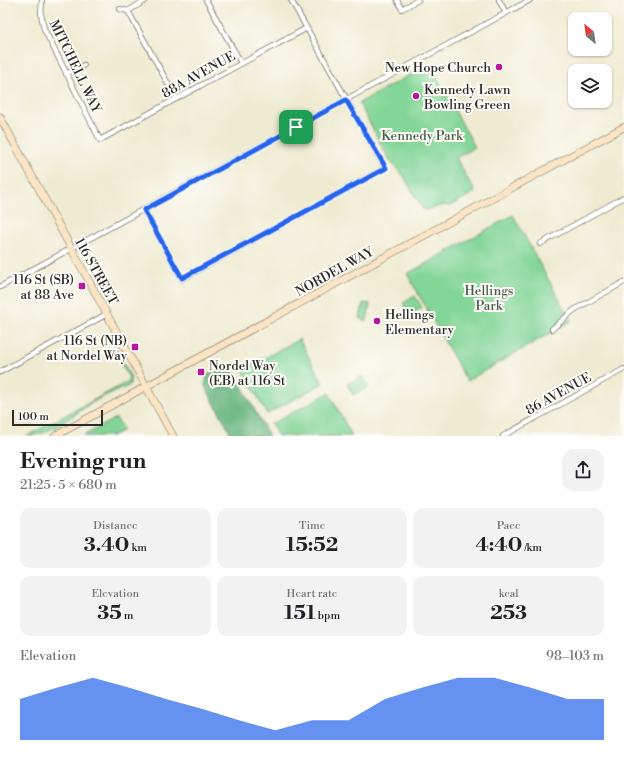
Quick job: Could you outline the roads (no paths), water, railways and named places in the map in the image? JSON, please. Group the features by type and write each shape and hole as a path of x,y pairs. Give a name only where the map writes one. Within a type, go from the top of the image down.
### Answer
{"main road":[{"name":"116 STREET","path":"0,116 173,436"},
{"name":"NORDEL WAY","path":"55,436 624,127"}],"street":[{"name":"MITCHELL WAY","path":"42,0 41,14 44,28 100,140"},
{"path":"120,9 128,11 146,0"},
{"path":"206,0 241,63"},
{"path":"144,210 182,278 386,168 346,100 291,0"},
{"path":"397,0 402,9 418,0"},
{"path":"499,0 506,13"},
{"path":"0,288 71,248 144,210 530,0"},
{"path":"128,11 176,98"},
{"name":"88A AVENUE","path":"100,140 307,28"},
{"path":"66,74 84,65"},
{"path":"540,244 624,197"},
{"path":"552,329 577,308 624,282"},
{"path":"0,372 107,314"},
{"name":"86 AVENUE","path":"503,436 624,369"}],"place":[{"name":"New Hope Church","path":"499,67"},
{"name":"Kennedy Lawn Bowling Green","path":"416,96"},
{"name":"116 St (SB) at 88 Ave","path":"82,286"},
{"name":"Hellings Elementary","path":"377,321"},
{"name":"116 St (NB) at Nordel Way","path":"135,347"},
{"name":"Nordel Way (EB) at 116 St","path":"201,372"}],"park label":[{"name":"Kennedy Park","path":"422,135"},
{"name":"Hellings Park","path":"489,298"}]}
